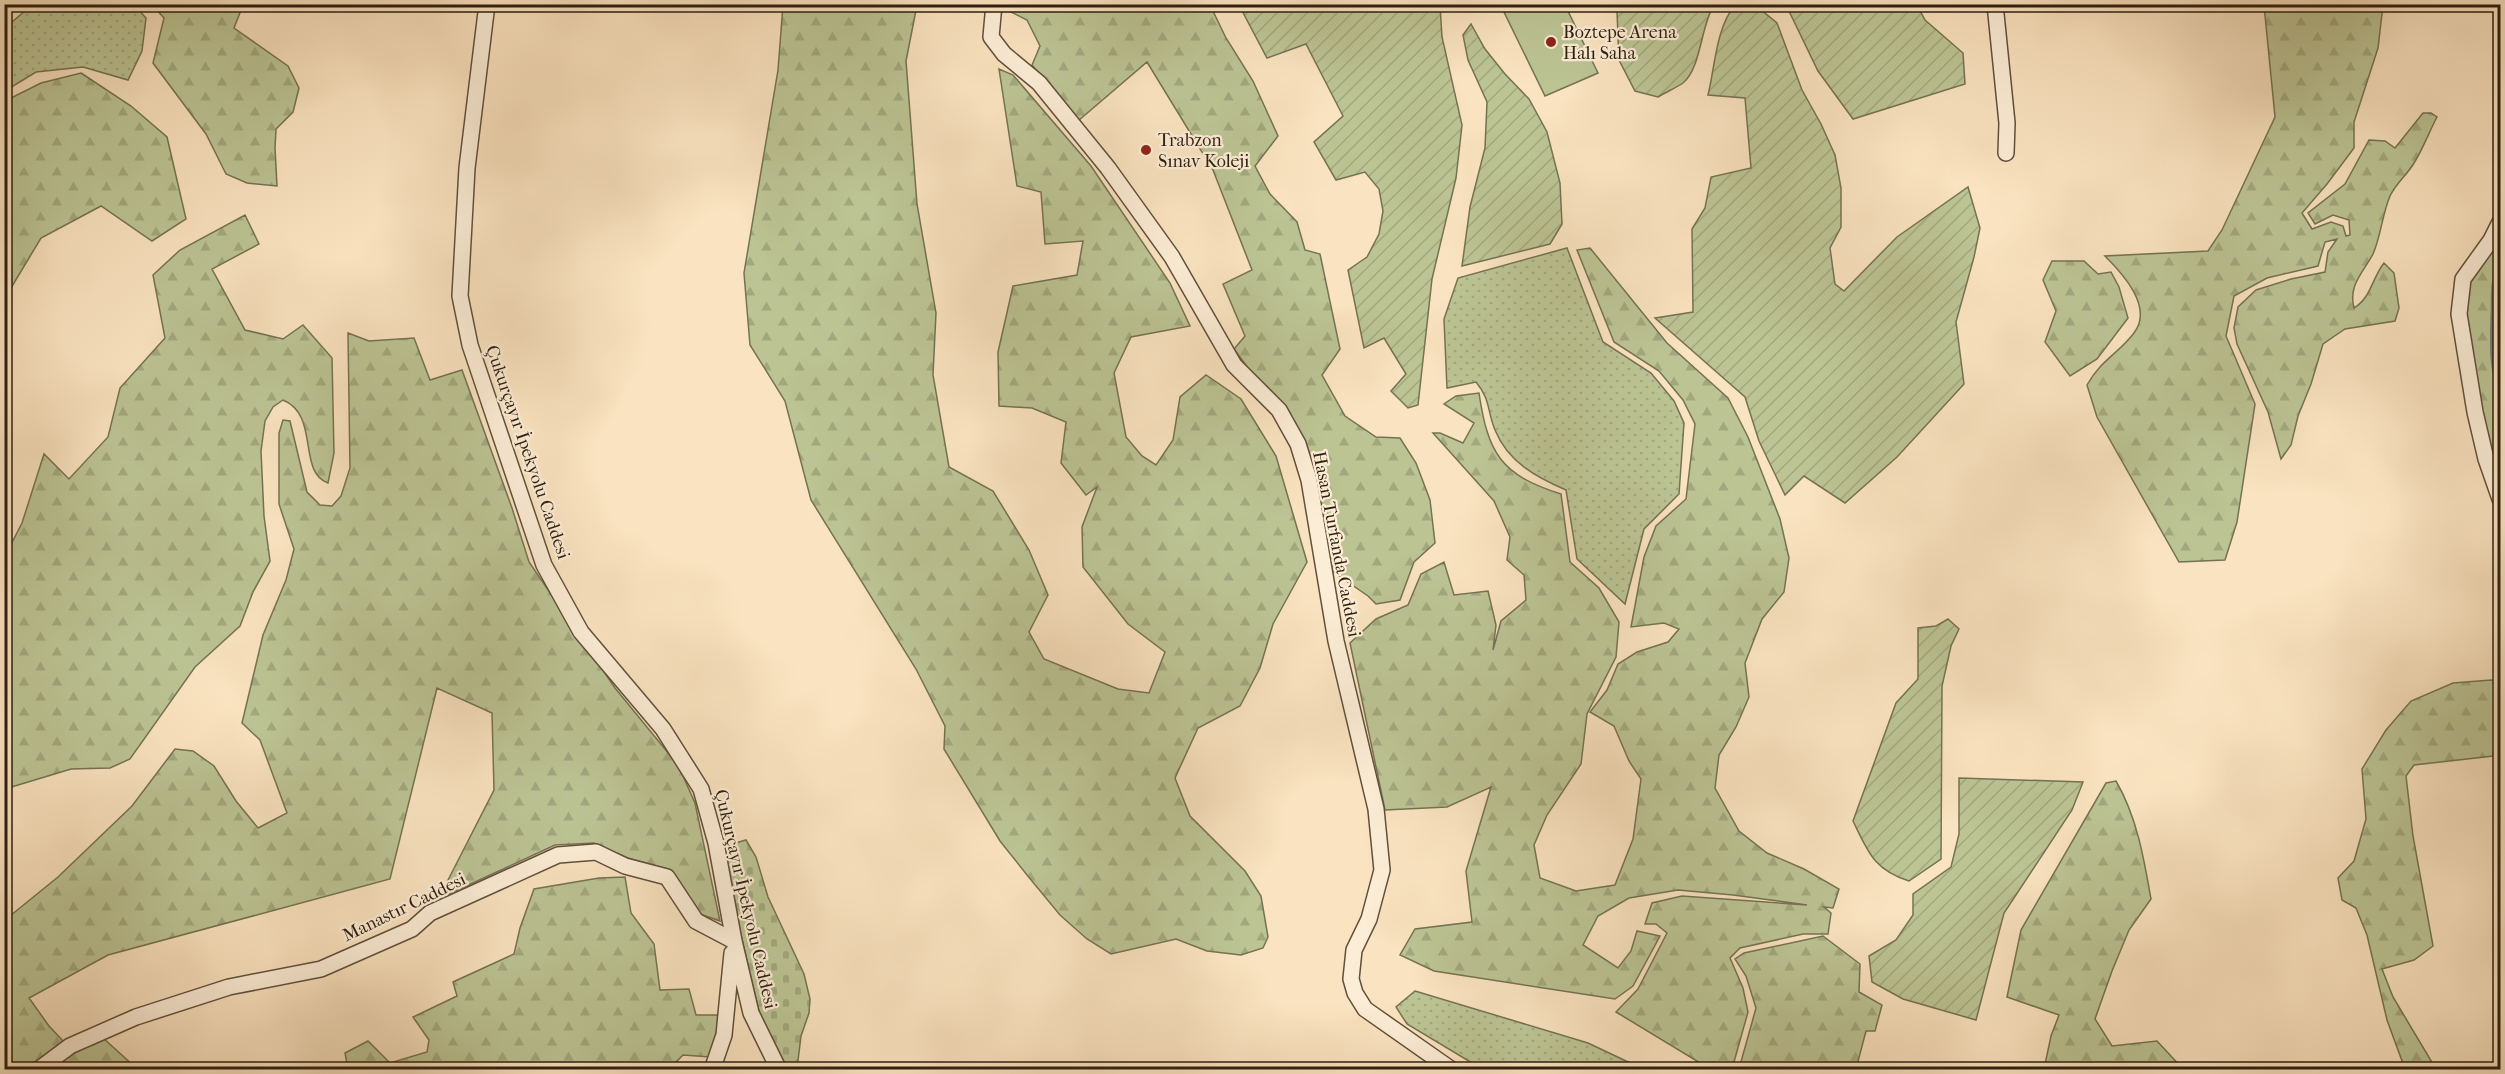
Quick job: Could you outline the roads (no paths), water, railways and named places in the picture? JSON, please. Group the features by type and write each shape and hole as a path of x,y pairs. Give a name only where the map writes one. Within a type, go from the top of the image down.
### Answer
{"street":[{"name":"Çukurçayır İpekyolu Caddesi","path":"488,4 467,168 460,296 470,345 544,566 581,632 663,729 700,789 716,843 734,941 751,1013 779,1070"},
{"name":"Hasan Turfanda Caddesi","path":"994,4 991,37 1004,54 1039,83 1108,168 1172,257 1234,365 1279,410 1298,444 1309,480 1336,641 1376,809 1382,870 1369,919 1354,950 1351,979 1365,1009 1452,1070"},
{"path":"1995,4 2007,123 2006,153"},
{"path":"2500,222 2491,240 2463,279 2459,314 2475,412 2486,459 2500,499"},
{"name":"Manastır Caddesi","path":"38,1070 70,1046 136,1017 229,987 321,969 412,929 430,913 558,855 596,852 626,866 667,877 696,921 734,941"},
{"path":"712,1070 724,1035 734,941"}],"waterway":[{"path":"2500,264 2493,283 2491,336 2493,366 2500,396"}],"place":[{"name":"Boztepe Arena Halı Saha","path":"1551,42"},
{"name":"Trabzon Sınav Koleji","path":"1146,150"}]}
